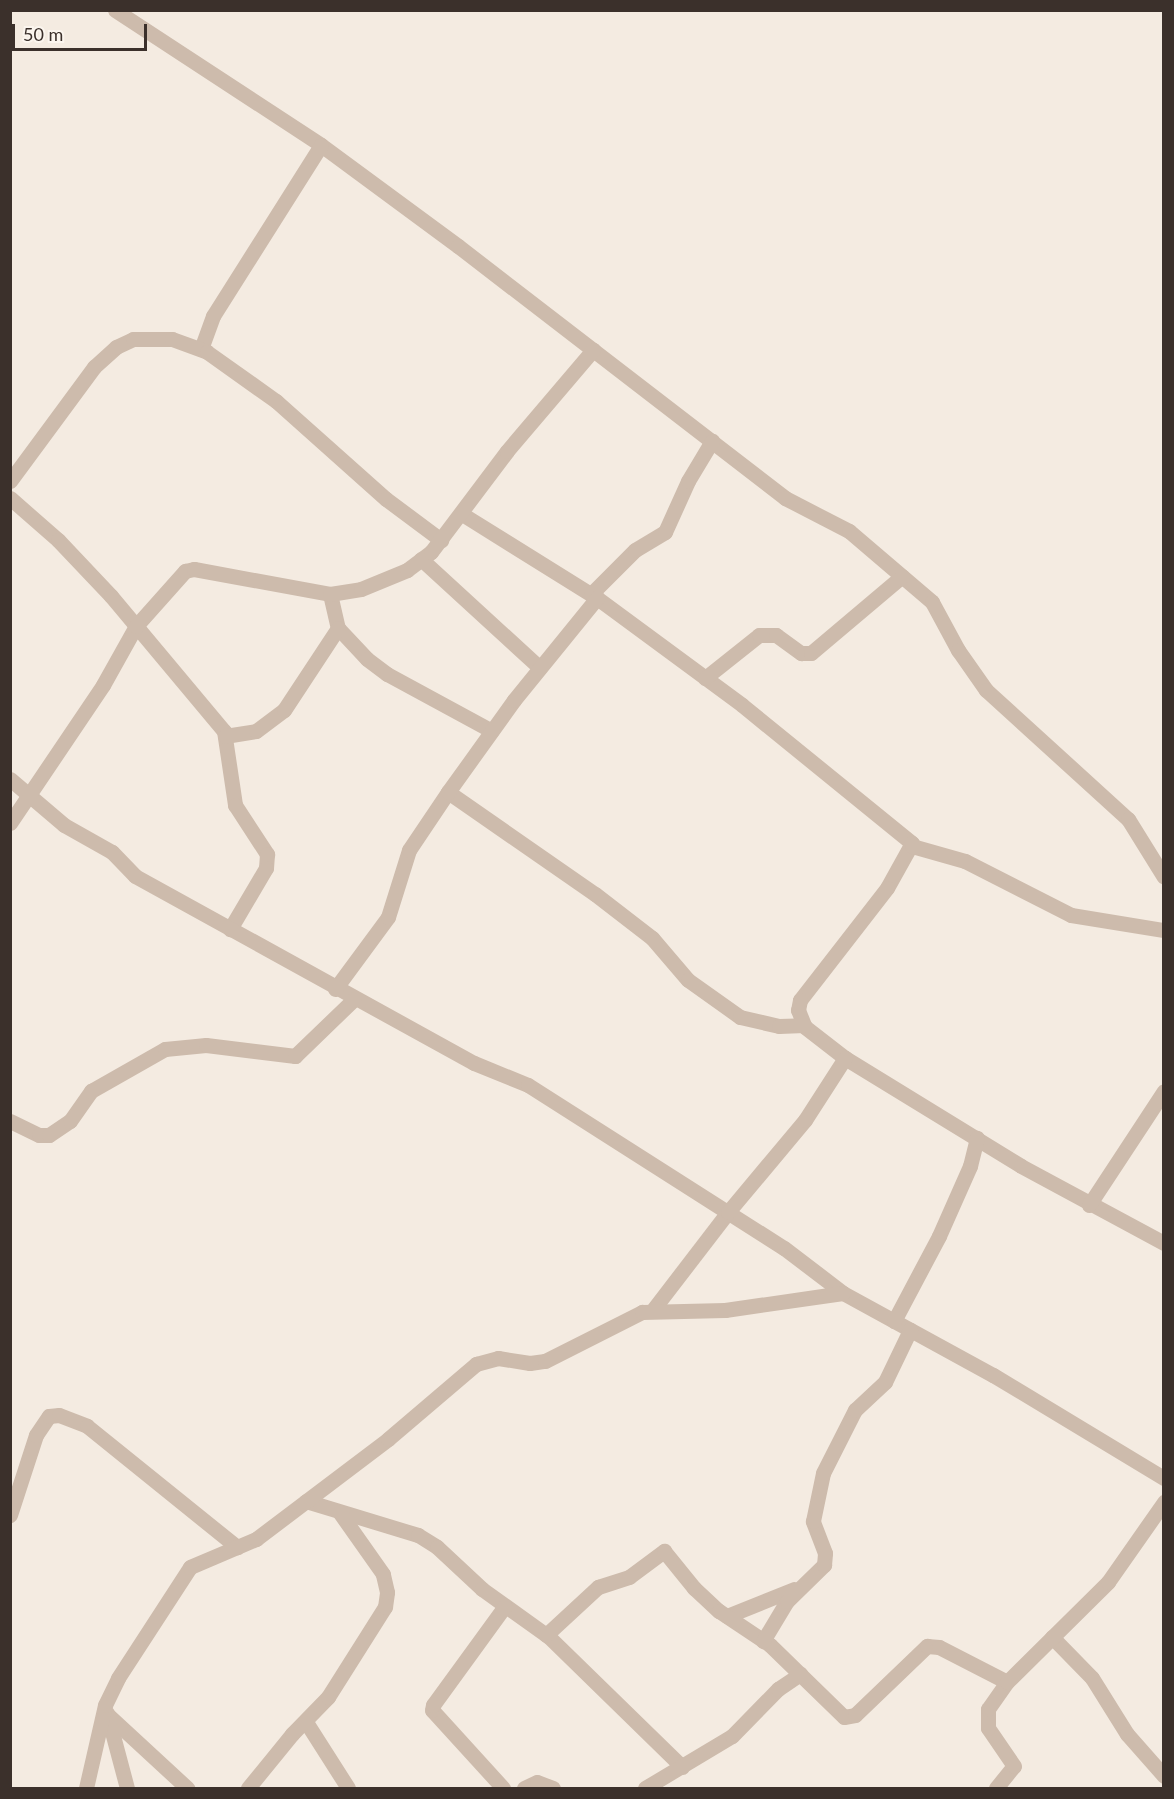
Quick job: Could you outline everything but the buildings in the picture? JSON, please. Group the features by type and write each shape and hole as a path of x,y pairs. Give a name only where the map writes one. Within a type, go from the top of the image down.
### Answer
{"street":[{"path":"115,10 321,145 805,512 849,531 932,602 958,650 994,698 1012,718 1053,748 1128,819 1164,877"},
{"path":"201,349 218,308 321,145"},
{"path":"10,481 94,367 116,347 133,339 172,339 201,349 276,401 386,499 441,540"},
{"path":"10,823 30,798 136,626 185,571 194,569 330,594 362,589 421,559 441,540 507,451 593,350"},
{"path":"335,989 388,916 409,850 448,792 594,596 635,550 665,532 688,481 712,441"},
{"path":"10,498 58,540 136,626 214,717 225,736 235,805 267,854 266,868 230,929"},
{"path":"462,514 594,596 705,678 907,836 912,846 965,861 1071,915 1164,930"},
{"path":"421,559 540,668"},
{"path":"705,678 759,635 772,634 801,653 811,653 902,576"},
{"path":"330,594 338,628 348,642 387,675 492,731"},
{"path":"225,736 256,731 284,710 338,628"},
{"path":"10,779 64,825 112,852 135,876 335,989 474,1063 528,1085 728,1212 843,1293 1164,1478"},
{"path":"448,792 595,894 652,938 688,980 740,1017 779,1026 804,1025"},
{"path":"912,846 887,888 800,1000 798,1010 804,1025 844,1058 976,1138 1089,1205 1164,1243"},
{"path":"10,1121 39,1135 49,1135 70,1121 91,1091 165,1049 206,1045 295,1056 354,999"},
{"path":"652,1311 728,1212 805,1120 844,1058"},
{"path":"1089,1205 1164,1091"},
{"path":"894,1321 939,1236 969,1166 976,1138"},
{"path":"86,1788 106,1710 123,1670 190,1568 256,1539 388,1439 476,1364 498,1358 530,1364 545,1361 633,1316 652,1311 724,1310 843,1293"},
{"path":"763,1641 787,1601 819,1572 825,1559 813,1521 823,1473 855,1410 885,1382 910,1330"},
{"path":"10,1515 36,1435 49,1416 59,1415 87,1426 237,1547"},
{"path":"306,1501 418,1535 505,1606 546,1635 682,1767"},
{"path":"996,1788 1014,1766 985,1722 988,1709 1007,1682 1108,1582 1164,1502"},
{"path":"248,1788 340,1682 386,1607 383,1574 340,1513"},
{"path":"546,1635 598,1587 629,1577 663,1551 694,1588 727,1616 763,1641 800,1674 834,1711 847,1717 855,1715 927,1646 939,1647 1007,1682"},
{"path":"727,1616 802,1586"},
{"path":"503,1788 432,1710 505,1606"},
{"path":"1052,1637 1092,1678 1127,1734 1164,1776"},
{"path":"645,1788 668,1783 682,1767 732,1736 778,1689 800,1674"},
{"path":"106,1710 127,1788"},
{"path":"106,1710 187,1788"},
{"path":"306,1722 348,1788"},
{"path":"524,1788 537,1782 553,1788"}]}
